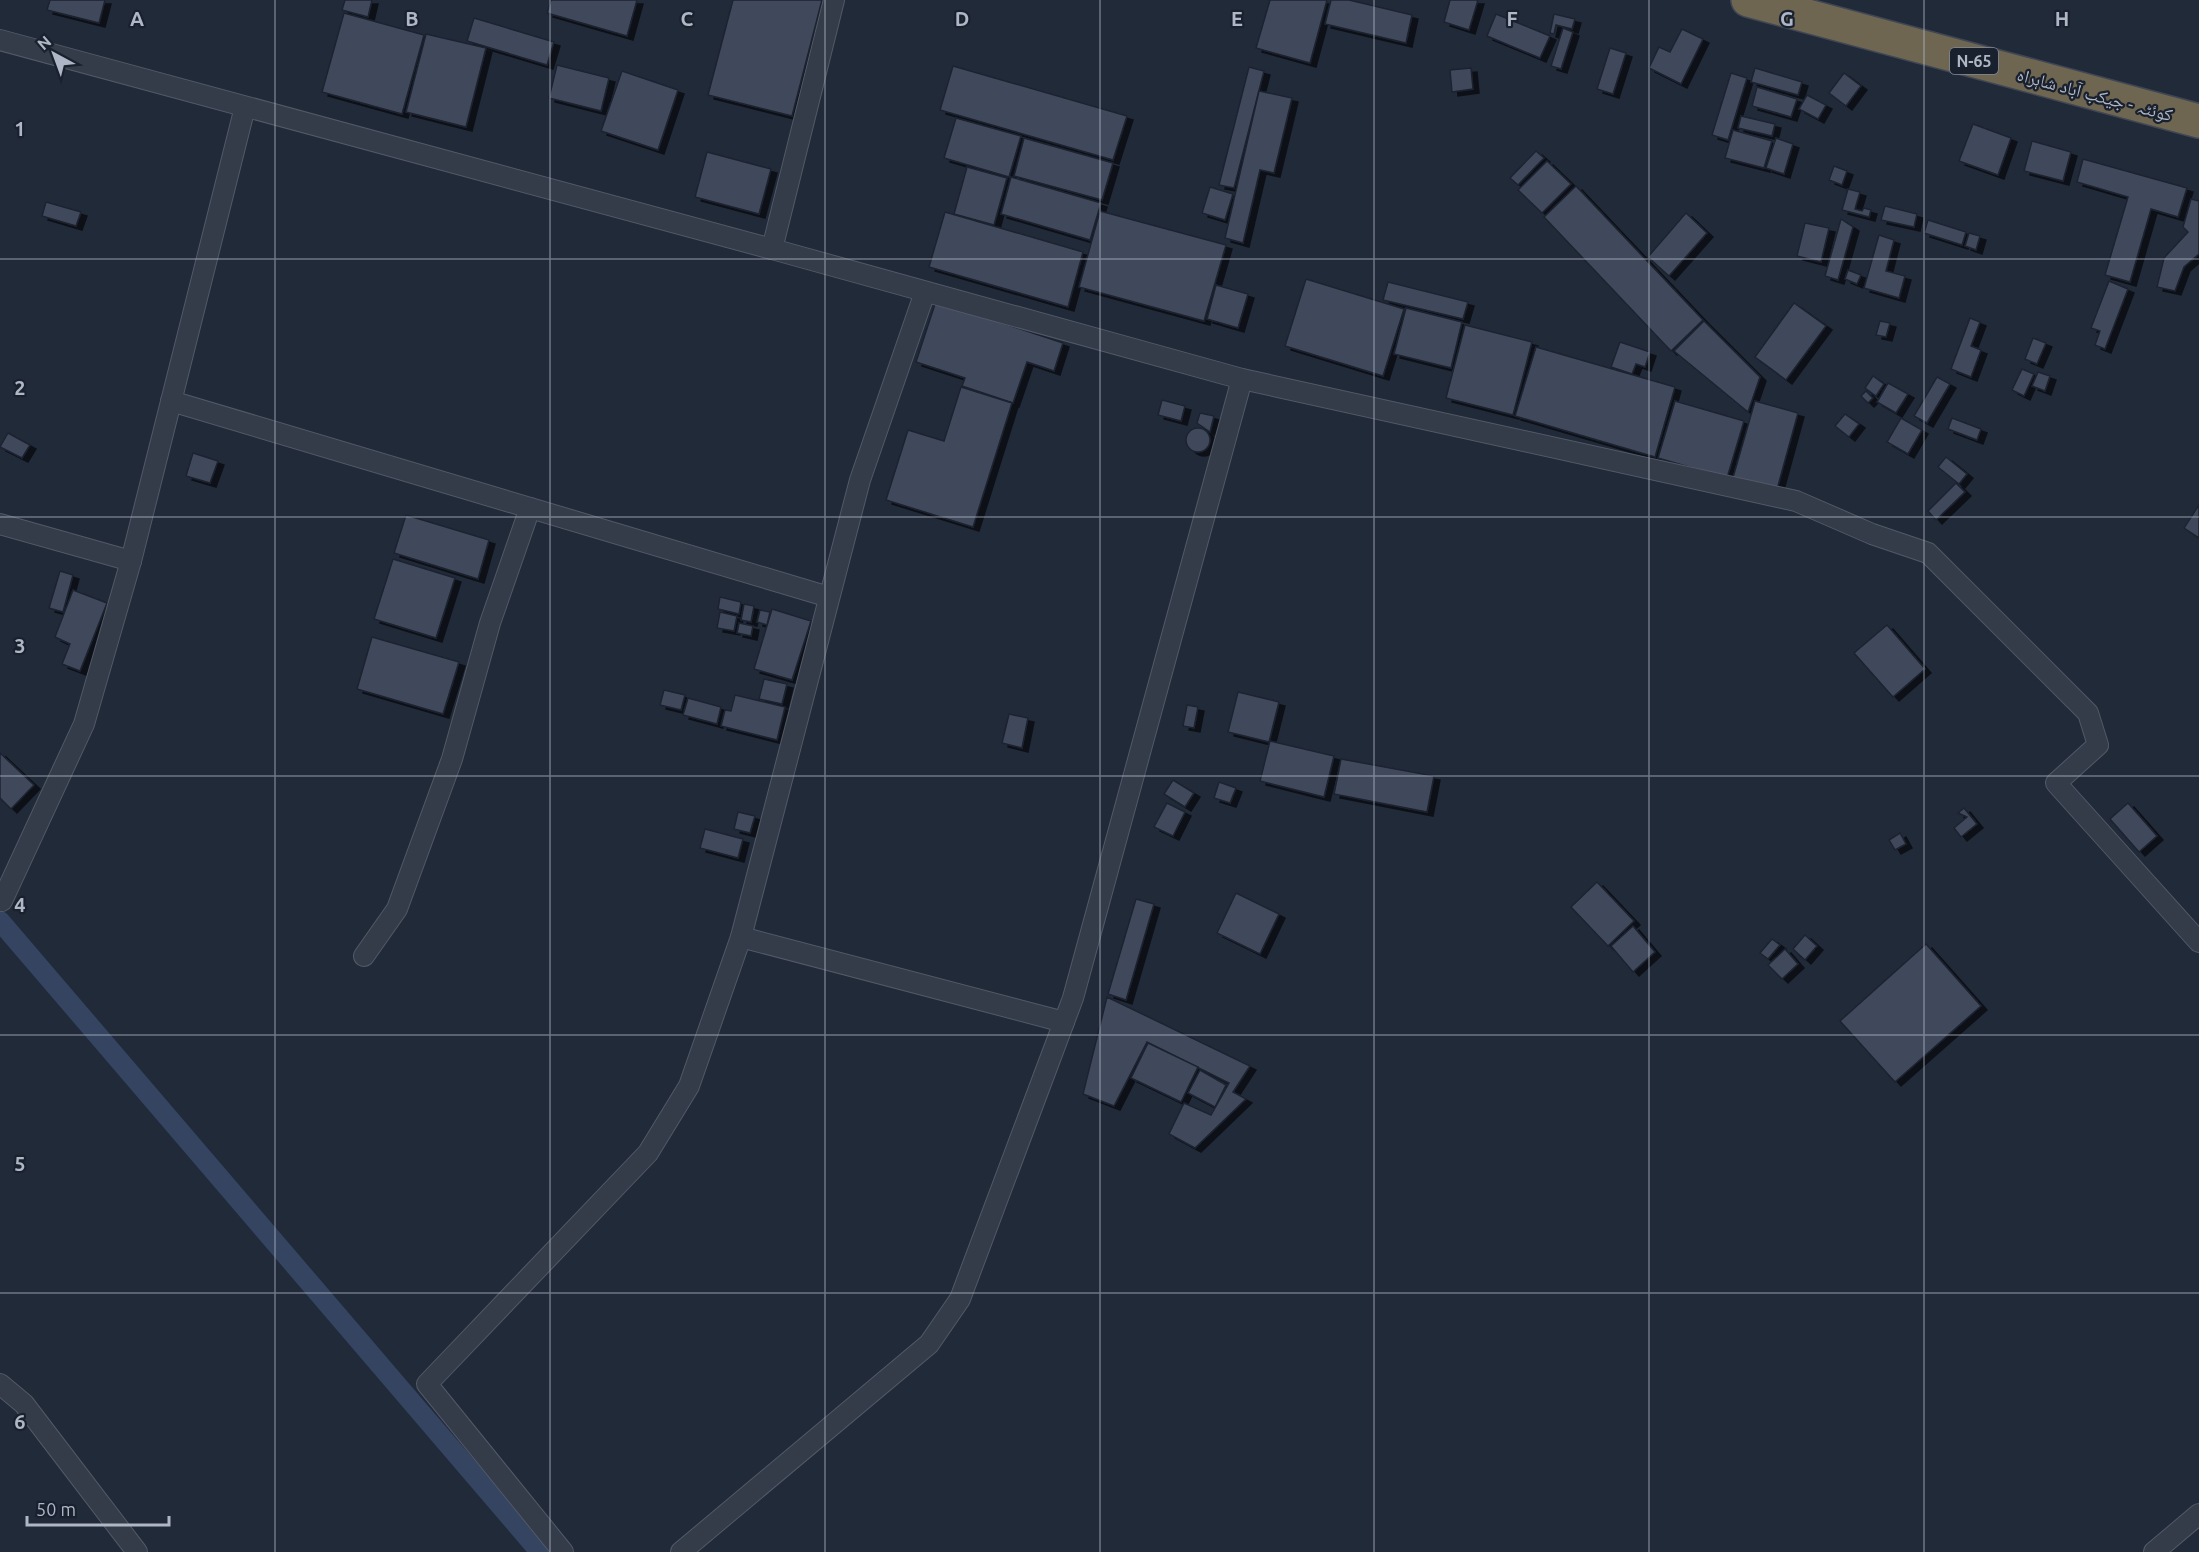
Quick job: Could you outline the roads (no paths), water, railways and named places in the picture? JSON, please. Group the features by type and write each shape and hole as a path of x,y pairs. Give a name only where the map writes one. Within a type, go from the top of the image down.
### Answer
{"highway":[{"name":"کوئٹہ - جیکب آباد شاہراہ","path":"1748,0 2199,122"}],"street":[{"path":"772,249 834,0"},
{"path":"0,40 1242,379 1796,501 1872,534 1928,553 2088,713 2098,745 2055,783 2199,942"},
{"path":"2,902 84,724 131,561 245,107"},
{"path":"563,1552 427,1384 648,1153 689,1086 741,937 860,480 925,292"},
{"path":"681,1552 929,1344 960,1299 1073,998 1242,379"},
{"path":"171,400 829,597"},
{"path":"364,956 397,909 413,866 452,759 490,623 530,508"},
{"path":"0,524 131,561"},
{"path":"741,937 1064,1022"},
{"path":"0,1384 24,1404 137,1552"},
{"path":"2154,1552 2199,1514"}],"waterway":[{"path":"0,921 540,1552"}]}
